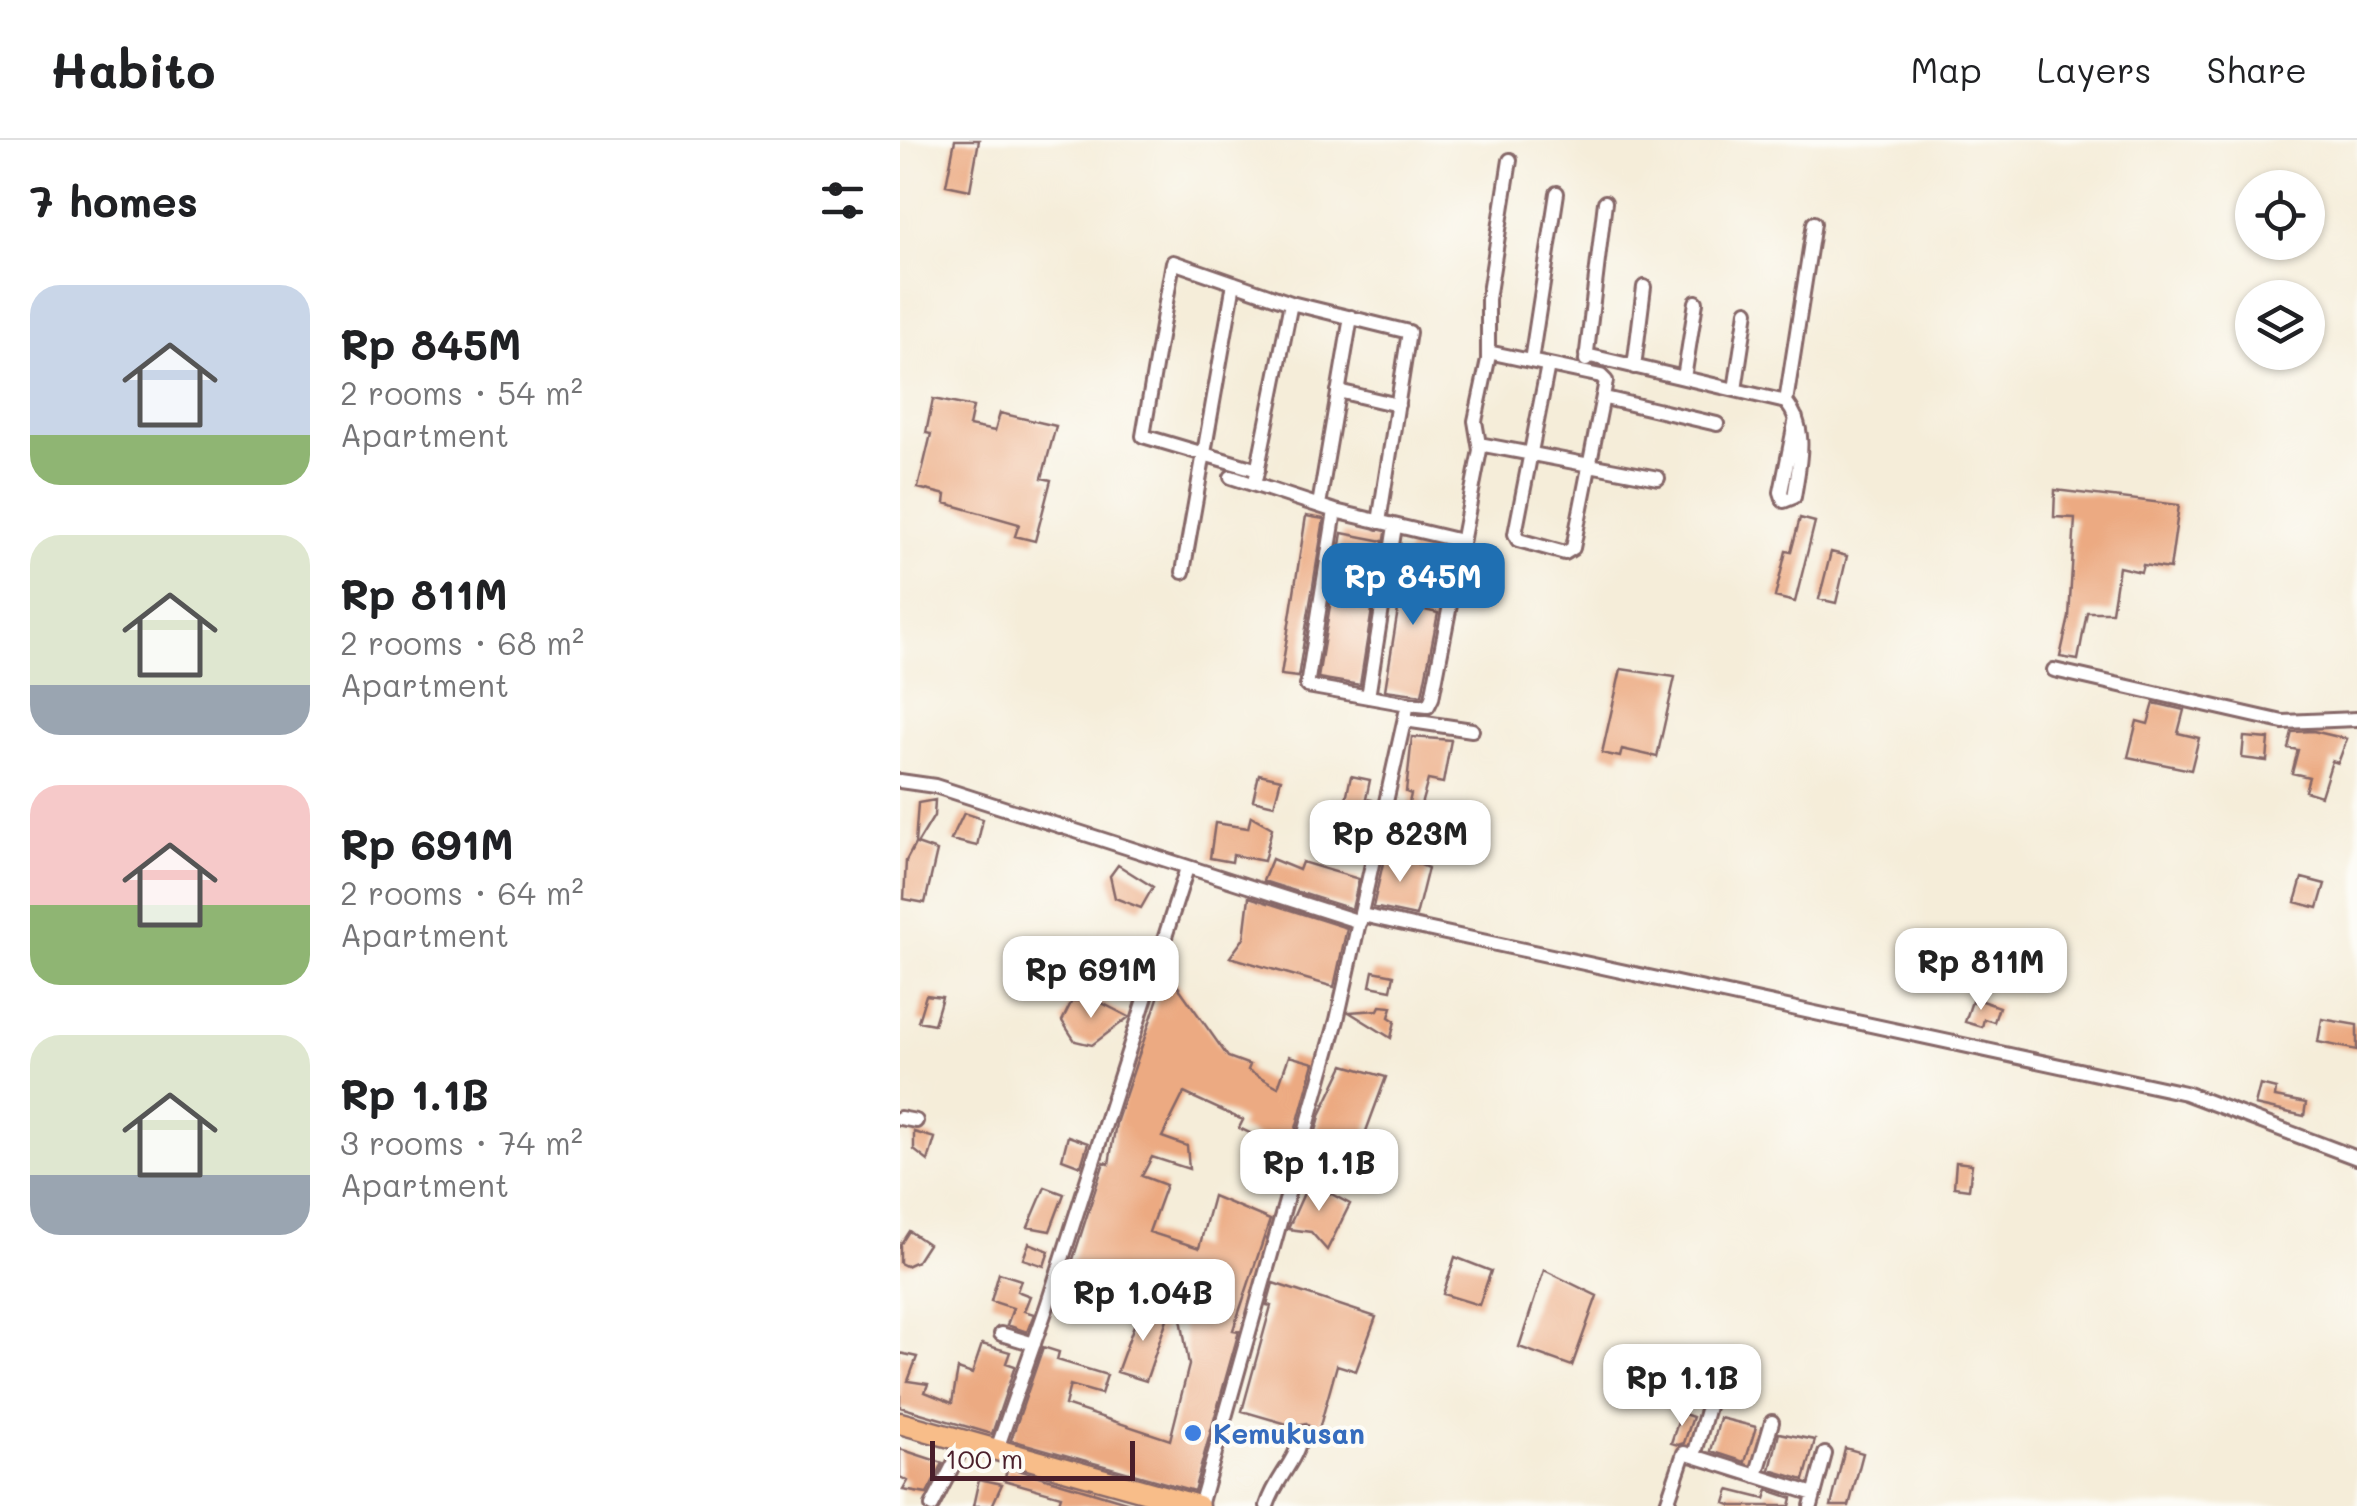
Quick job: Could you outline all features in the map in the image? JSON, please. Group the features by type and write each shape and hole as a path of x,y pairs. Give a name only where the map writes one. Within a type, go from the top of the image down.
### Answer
{"main road":[{"path":"900,1424 1199,1506"}],"street":[{"path":"1335,511 1307,686 1428,706 1479,444 1475,422 1488,352 1488,300 1510,160"},
{"path":"1530,361 1557,194"},
{"path":"1585,372 1605,202"},
{"path":"1796,418 1781,492 1784,501 1794,496 1802,441 1796,418 1786,402 1814,223"},
{"path":"1379,522 1409,332 1291,303 1173,262 1143,436 1202,454 1319,506 1335,511 1394,526 1461,540"},
{"path":"1183,572 1234,282"},
{"path":"1634,366 1644,287"},
{"path":"1684,378 1696,302"},
{"path":"1256,477 1291,303"},
{"path":"1735,390 1747,311"},
{"path":"1319,506 1351,317"},
{"path":"1488,352 1585,372 1606,381 1573,548 1565,554 1515,538 1548,365"},
{"path":"1586,356 1786,402"},
{"path":"1338,391 1398,405"},
{"path":"1605,398 1717,424"},
{"path":"1479,444 1658,478"},
{"path":"1231,476 1256,477"},
{"path":"1368,697 1394,526"},
{"path":"2054,670 2283,722 2357,719"},
{"path":"1199,1506 1290,1194 1361,918 1408,704"},
{"path":"1405,720 1472,730"},
{"path":"900,779 1361,918 2185,1093 2357,1158"},
{"path":"996,1450 1034,1344 1186,868"},
{"path":"900,1118 916,1120"},
{"path":"1001,1334 1034,1344"},
{"path":"1694,1456 1709,1403"},
{"path":"1756,1476 1772,1422"},
{"path":"1267,1506 1276,1480 1297,1457 1302,1432"},
{"path":"932,1506 965,1442"},
{"path":"1666,1506 1684,1454 1756,1476 1812,1500 1825,1454"}],"building":[{"path":"955,140 979,140 970,190 946,185"},
{"path":"933,399 973,407 969,426 995,431 1000,413 1056,426 1042,478 1051,480 1035,541 1015,536 1019,524 945,503 946,495 918,488 931,434 926,433"},
{"path":"2055,490 2179,505 2170,569 2143,565 2141,572 2119,567 2112,612 2087,612 2078,660 2060,657 2069,617 2075,518 2054,517"},
{"path":"1306,516 1324,519 1298,677 1281,675"},
{"path":"1800,518 1815,522 1795,602 1775,597 1786,551 1791,552"},
{"path":"1342,533 1383,541 1360,685 1318,678"},
{"path":"1432,547 1443,549 1443,575 1417,571 1411,607 1438,613 1422,695 1385,690 1408,548 1431,552"},
{"path":"1831,552 1847,556 1836,603 1819,599"},
{"path":"1621,669 1675,677 1657,757 1622,749 1620,757 1602,753"},
{"path":"2154,703 2184,710 2178,733 2199,738 2191,770 2128,757 2137,721 2148,724"},
{"path":"2313,731 2347,739 2338,763 2332,761 2321,796 2305,791 2309,777 2292,773 2298,750 2288,748 2292,732"},
{"path":"1412,737 1451,740 1443,783 1428,780 1421,805 1434,809 1429,827 1442,830 1437,850 1404,842 1410,817 1406,816 1411,794 1406,792"},
{"path":"2244,737 2269,739 2267,761 2242,758"},
{"path":"1259,774 1281,779 1274,805 1253,800"},
{"path":"1351,776 1370,780 1366,799 1372,800 1370,810 1374,811 1369,830 1341,821"},
{"path":"935,800 934,816 917,844 937,851 925,903 904,899 906,861 915,844 918,803"},
{"path":"964,813 983,819 977,846 951,840"},
{"path":"1251,816 1272,828 1264,861 1233,855 1232,862 1210,858 1215,823 1248,828"},
{"path":"1386,850 1428,868 1416,916 1373,907"},
{"path":"1272,859 1299,870 1302,862 1359,879 1352,909 1263,881"},
{"path":"1118,865 1153,887 1141,908 1115,898 1110,876"},
{"path":"2302,878 2325,884 2318,908 2295,902"},
{"path":"1249,897 1347,928 1334,987 1230,957 1244,938"},
{"path":"1167,971 1228,1057 1250,1065 1248,1070 1278,1087 1289,1056 1314,1063 1295,1132 1275,1145 1239,1128 1243,1120 1184,1093 1162,1137 1187,1146 1189,1169 1152,1157 1142,1176 1166,1185 1149,1232 1199,1248 1213,1196 1270,1220 1233,1330 1239,1331 1194,1491 1011,1440 1043,1347 1059,1352 1057,1360 1107,1375 1101,1394 1070,1385 1065,1405 1170,1440 1189,1365 1181,1318 1187,1296 1132,1276 1124,1299 1068,1275 1104,1162 1109,1164 1116,1123"},
{"path":"1373,971 1394,975 1391,990 1370,986"},
{"path":"926,995 942,997 934,1024 918,1021"},
{"path":"1973,998 1999,1007 1994,1022 1984,1019 1982,1027 1965,1022"},
{"path":"1096,1000 1129,1017 1092,1045 1075,1041 1062,1021 1072,1001"},
{"path":"1380,1006 1392,1007 1389,1017 1395,1021 1391,1038 1349,1012 1378,1010"},
{"path":"2322,1019 2357,1025 2357,1050 2318,1042"},
{"path":"1344,1065 1386,1077 1351,1172 1308,1160 1321,1113"},
{"path":"2260,1085 2276,1089 2275,1097 2306,1103 2304,1116 2255,1105"},
{"path":"914,1132 935,1138 928,1161 914,1150"},
{"path":"1068,1136 1088,1143 1081,1166 1062,1159"},
{"path":"1956,1162 1972,1164 1969,1189 1954,1187"},
{"path":"1309,1182 1350,1204 1327,1250 1311,1232 1288,1229"},
{"path":"1045,1187 1064,1194 1050,1231 1028,1227"},
{"path":"909,1231 928,1244 917,1261 906,1266 900,1263 900,1245"},
{"path":"1029,1243 1049,1251 1044,1266 1023,1259"},
{"path":"1455,1257 1491,1271 1479,1305 1443,1294"},
{"path":"1544,1270 1597,1296 1572,1366 1519,1347"},
{"path":"999,1273 1021,1280 1017,1291 1030,1296 1024,1311 1034,1314 1027,1332 1007,1325 1013,1308 991,1301"},
{"path":"1273,1283 1376,1317 1356,1371 1337,1365 1318,1433 1305,1423 1294,1426 1242,1411 1271,1306 1267,1305"},
{"path":"1141,1306 1168,1316 1146,1381 1117,1372"},
{"path":"982,1344 1010,1352 1006,1363 1015,1366 992,1434 900,1407 900,1353 917,1357 908,1381 928,1384 925,1392 952,1403 958,1369 972,1374"},
{"path":"1681,1413 1693,1417 1684,1443 1678,1445 1671,1443"},
{"path":"1720,1418 1756,1427 1745,1462 1711,1451"},
{"path":"1779,1433 1815,1440 1804,1480 1770,1470"},
{"path":"1845,1448 1863,1453 1849,1506 1831,1506"},
{"path":"900,1449 943,1463 927,1494 903,1490 908,1481 900,1477"},
{"path":"1008,1467 1147,1506 1058,1506 1061,1496 1004,1480"},
{"path":"979,1479 1002,1484 992,1506 973,1506"},
{"path":"1729,1490 1765,1499 1768,1490 1792,1498 1790,1506 1733,1506 1725,1503"}],"place":[{"name":"Kemukusan","path":"1193,1433"}]}
